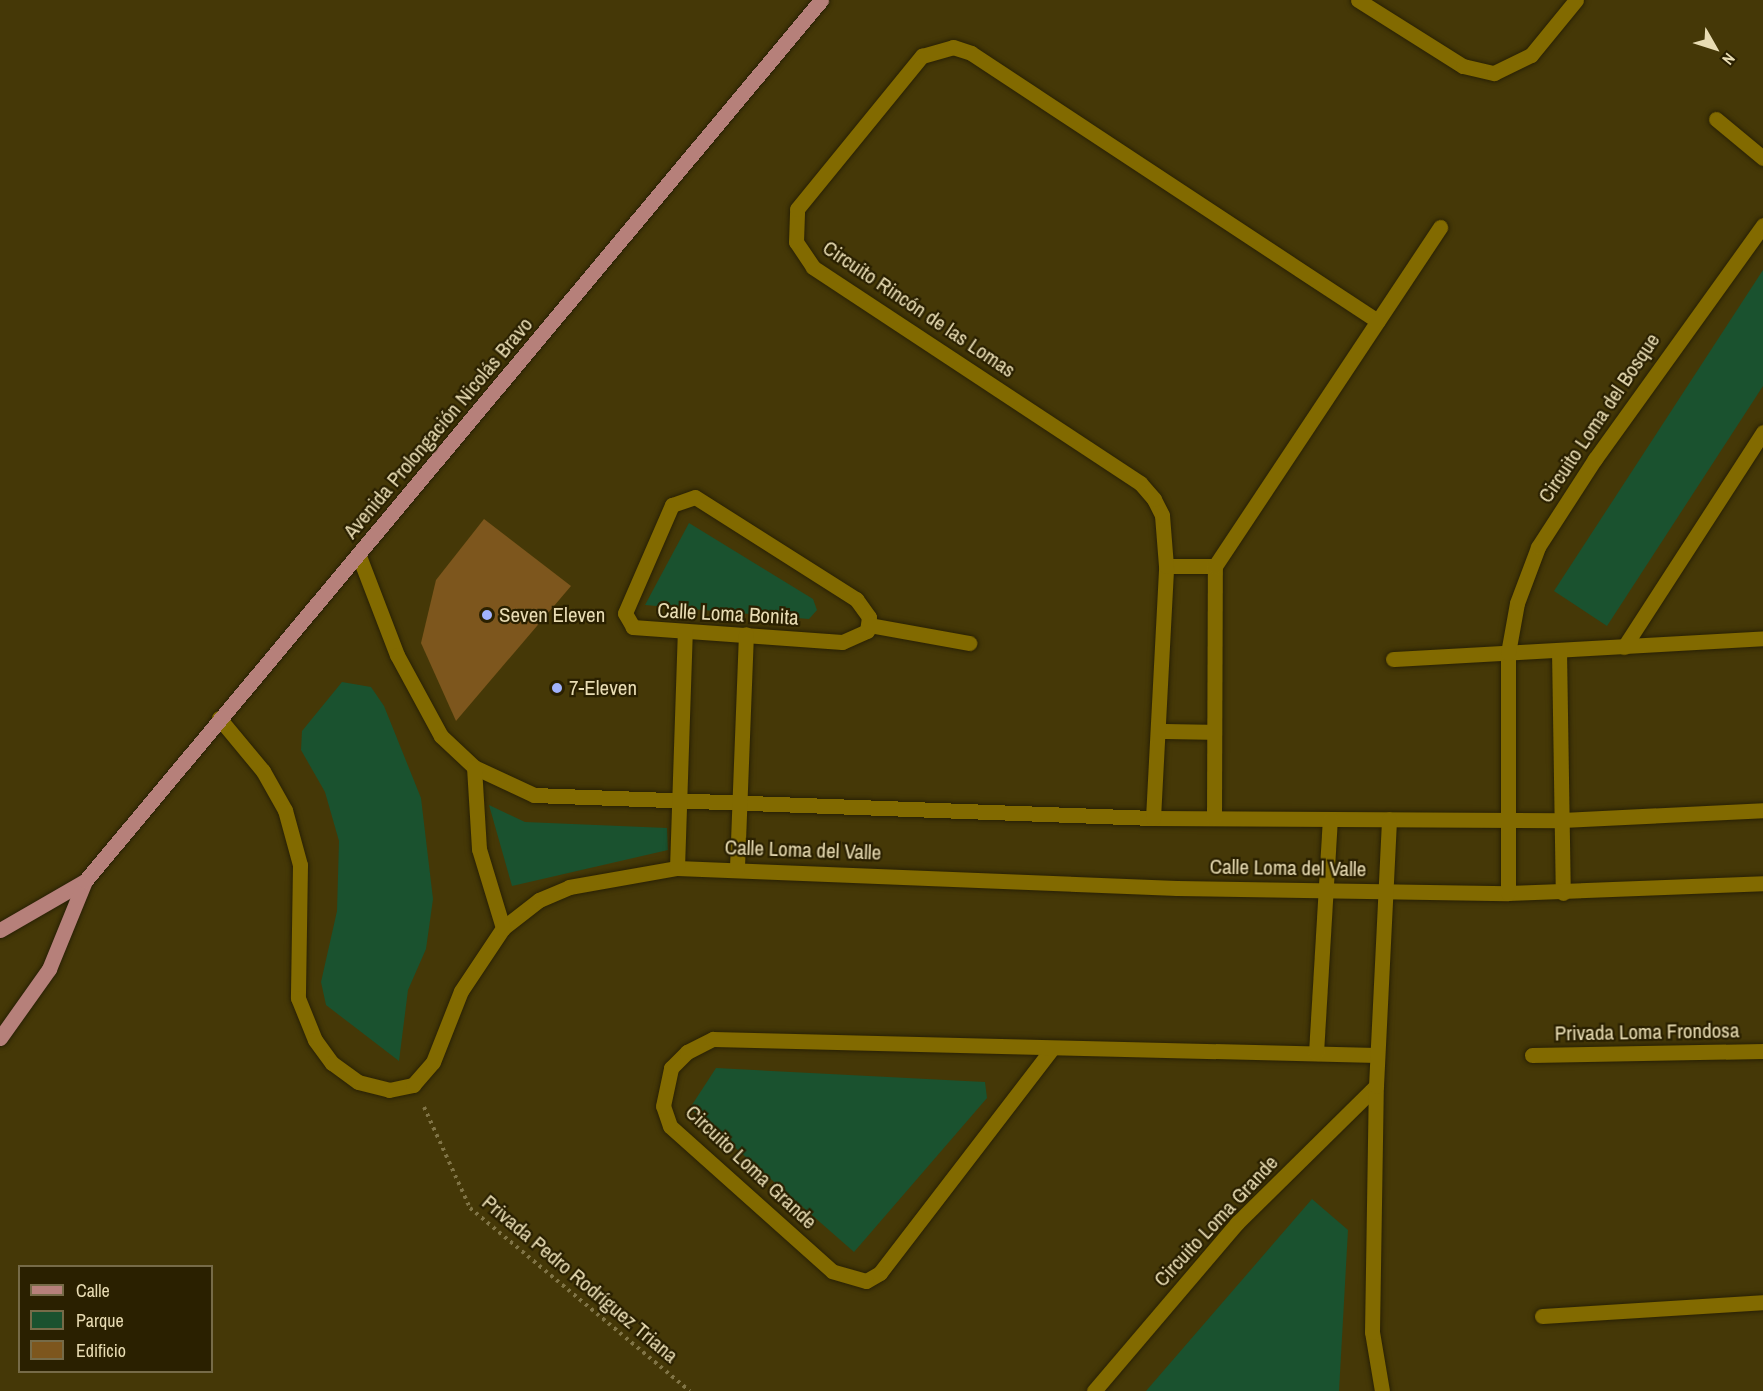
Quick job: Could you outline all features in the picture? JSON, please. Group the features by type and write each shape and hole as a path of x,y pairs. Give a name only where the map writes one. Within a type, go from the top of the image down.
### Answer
{"main road":[{"name":"Avenida Prolongación Nicolás Bravo","path":"0,1038 49,969 85,880 219,718 359,556 822,0"},
{"name":"Avenida Prolongación Nicolás Bravo","path":"0,930 85,880"}],"street":[{"path":"1358,0 1463,66 1494,74 1531,55 1576,0"},
{"name":"Circuito Rincón de las Lomas","path":"1152,818 1166,566 1162,515 1140,483 813,267 802,255 793,228 797,209 911,68 935,48 971,53 1378,321"},
{"path":"1716,119 1763,158"},
{"name":"Circuito Loma del Bosque","path":"1508,893 1508,653 1516,603 1539,547 1658,366 1763,225"},
{"path":"1214,818 1215,566 1440,227"},
{"path":"1624,647 1763,432"},
{"name":"Calle Loma Bonita","path":"695,497 856,599 865,608 869,625 862,636 842,642 746,634 639,630 625,613 672,506 695,497"},
{"name":"Calle Loma del Valle","path":"359,556 419,698 441,736 474,767 534,795 1152,818 1562,820 1763,810"},
{"path":"1166,566 1215,566"},
{"path":"869,625 969,643"},
{"path":"677,868 685,633"},
{"path":"736,867 746,634"},
{"path":"1392,659 1763,638"},
{"path":"1559,650 1563,893"},
{"path":"219,718 263,771 285,810 300,865 298,998 315,1040 332,1063 358,1082 390,1090 413,1085"},
{"path":"1158,731 1214,732"},
{"path":"474,767 479,849 503,928"},
{"path":"1316,1053 1330,819"},
{"path":"1382,1391 1372,1332 1377,1055 1389,819"},
{"name":"Calle Loma del Valle","path":"413,1085 433,1062 461,991 503,928 539,900 569,887 677,868 736,867 1325,890 1508,893 1563,893 1763,883"},
{"name":"Circuito Loma Grande","path":"1051,1050 880,1273 866,1281 831,1271 670,1126 663,1106 671,1068 687,1052 713,1039 1051,1050 1377,1055"},
{"name":"Privada Loma Frondosa","path":"1532,1055 1763,1050"},
{"name":"Circuito Loma Grande","path":"1094,1391 1237,1223 1376,1086"},
{"path":"1542,1316 1763,1302"}],"path":[{"name":"Privada Pedro Rodríguez Triana","path":"413,1085 470,1208 690,1391"}],"green space":[{"path":"1763,270 1763,386 1607,626 1554,591"},
{"path":"689,523 813,599 817,610 809,619 645,605"},
{"path":"342,682 371,687 384,706 421,798 433,899 426,949 408,990 399,1061 326,1005 321,982 337,911 339,841 325,792 301,750 302,731"},
{"path":"489,805 525,822 667,828 668,850 512,886"},
{"path":"716,1068 985,1082 987,1098 854,1252 690,1108"},
{"path":"1312,1199 1348,1230 1339,1391 1146,1391"}],"building":[{"name":"Seven Eleven","path":"484,519 571,586 456,721 421,643 436,580"}],"place":[{"name":"Seven Eleven","path":"487,615"},
{"name":"7-Eleven","path":"557,688"}]}
